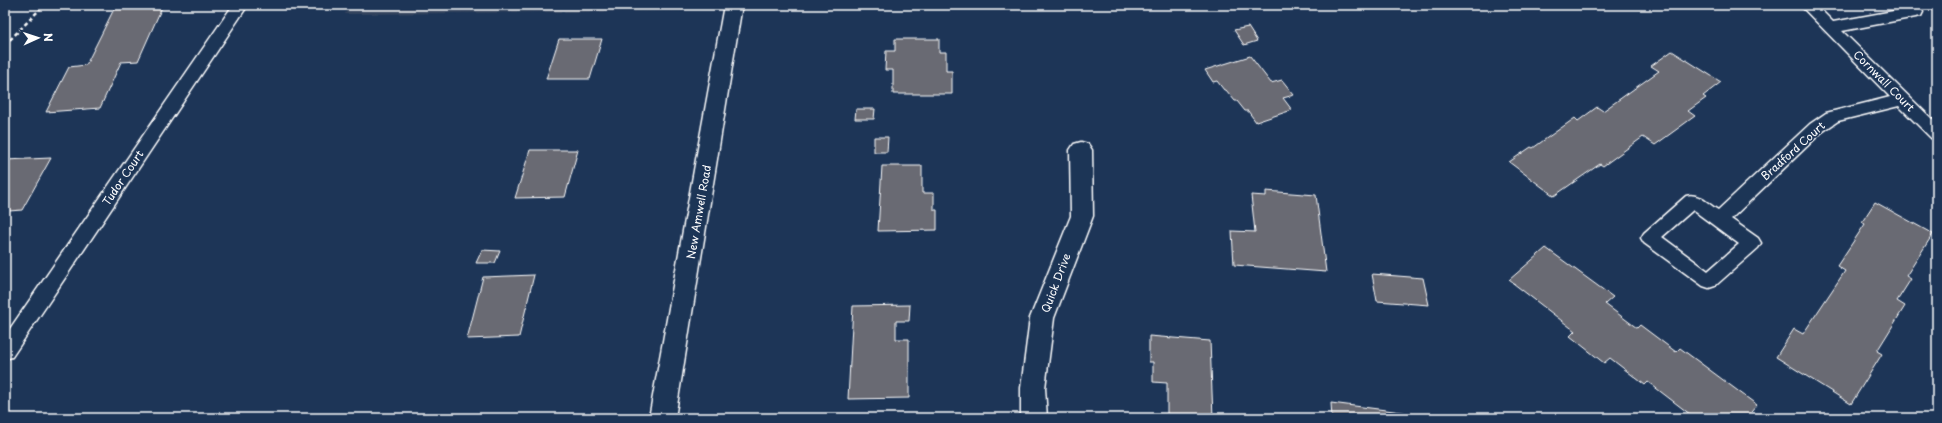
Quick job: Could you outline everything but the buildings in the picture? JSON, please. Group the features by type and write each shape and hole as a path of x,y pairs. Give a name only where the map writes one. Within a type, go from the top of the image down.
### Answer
{"street":[{"name":"New Amwell Road","path":"662,418 733,5"},
{"name":"Quick Drive","path":"1034,418 1033,388 1042,318 1082,216 1081,150"}],"lane":[{"name":"Tudor Court","path":"5,351 241,5"},
{"name":"Cornwall Court","path":"1807,5 1937,134"},
{"path":"1830,28 1916,12 1909,5"},
{"name":"Bradford Court","path":"1719,220 1816,128 1832,117 1902,100"},
{"path":"1692,201 1719,220 1752,243 1708,280 1650,238 1692,201"}],"path":[{"path":"5,45 44,5"}],"shaded area":[{"path":"349,5 686,5 685,11 345,14"}]}
